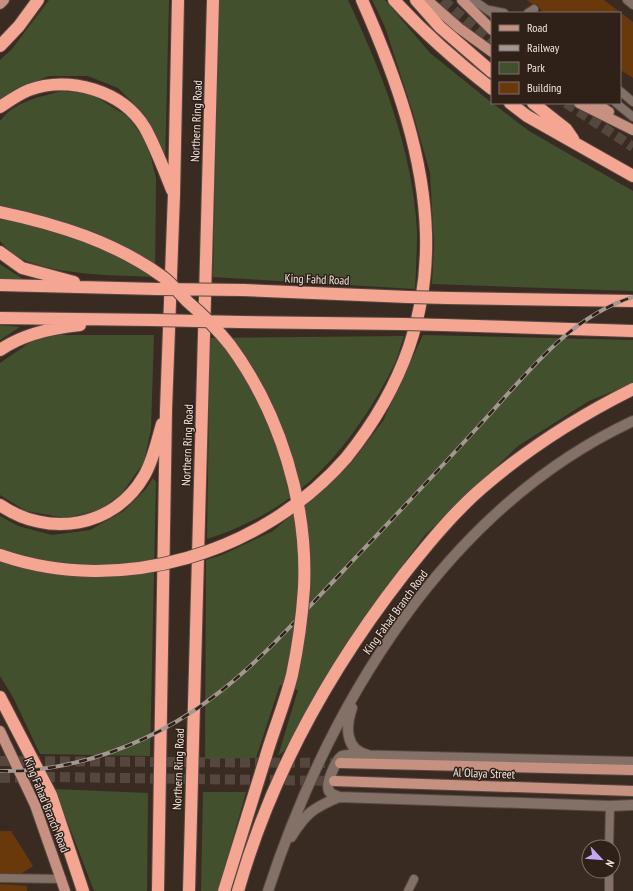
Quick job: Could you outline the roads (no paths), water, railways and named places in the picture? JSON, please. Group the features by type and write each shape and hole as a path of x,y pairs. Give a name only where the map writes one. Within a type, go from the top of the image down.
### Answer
{"highway":[{"path":"0,46 19,26 38,0"},
{"name":"Northern Ring Road","path":"158,891 166,410 174,194 178,0"},
{"name":"Northern Ring Road","path":"189,891 213,0"},
{"path":"0,555 42,566 107,570 139,568 172,562 212,550 265,525 302,500 330,476 362,439 388,398 416,330 423,300 427,252 425,210 417,160 405,110 383,46 362,0"},
{"path":"394,0 417,25 453,58 491,88"},
{"path":"416,0 440,27 491,71"},
{"path":"0,107 28,90 46,85 68,85 89,88 105,93 119,101 132,113 144,128 174,194"},
{"path":"511,104 527,116 633,176"},
{"path":"534,104 566,129 577,145"},
{"path":"0,212 71,230 112,248 164,278 200,312 229,344 257,389 273,424 297,495 304,587 300,629 291,676 224,891"},
{"path":"0,252 22,268 44,275 99,288"},
{"name":"King Fahd Road","path":"0,285 243,290 408,297 633,302"},
{"path":"0,318 402,324 633,331"},
{"path":"0,350 21,338 42,331 66,326 139,319"},
{"path":"238,891 267,805 286,762 324,690 376,610 440,530 481,489 555,432 595,408 633,389"},
{"path":"0,505 32,521 67,525 83,522 111,510 123,502 144,476 150,464 166,410"},
{"path":"0,697 51,796 83,891"}],"main road":[{"path":"0,4 4,0"},
{"path":"427,0 459,28 491,51"},
{"path":"462,0 491,29"},
{"path":"581,104 633,128"},
{"path":"597,104 633,128"},
{"name":"King Fahad Branch Road","path":"0,731 35,805 65,891"},
{"name":"Al Olaya Street","path":"340,763 633,770"},
{"name":"Al Olaya Street","path":"334,781 633,792"}],"street":[{"path":"473,0 491,12"},
{"path":"627,0 633,5"},
{"path":"621,92 633,102"},
{"path":"617,104 633,117"},
{"name":"King Fahad Branch Road","path":"268,891 304,792 338,723 361,682 401,622 424,591 449,561 501,508 553,468 613,430 633,421"},
{"path":"361,682 347,722 347,732 350,741 363,754 380,756"},
{"path":"633,762 342,756 328,783 328,790 332,794 340,796 610,806 633,805"},
{"path":"278,860 303,818 320,805 340,796"},
{"path":"609,839 610,806"},
{"path":"0,878 62,879"},
{"path":"408,891 414,879"},
{"path":"609,879 609,891"}],"tunnel":[{"path":"443,0 491,42"},
{"path":"568,104 633,147"},
{"path":"0,761 340,763"},
{"path":"0,778 52,777 334,781"}],"railway":[{"path":"0,771 24,771 47,768 93,758 133,744 169,726 202,705 232,682 288,629 434,475 552,347 570,331 590,318 610,306 633,297"}]}
